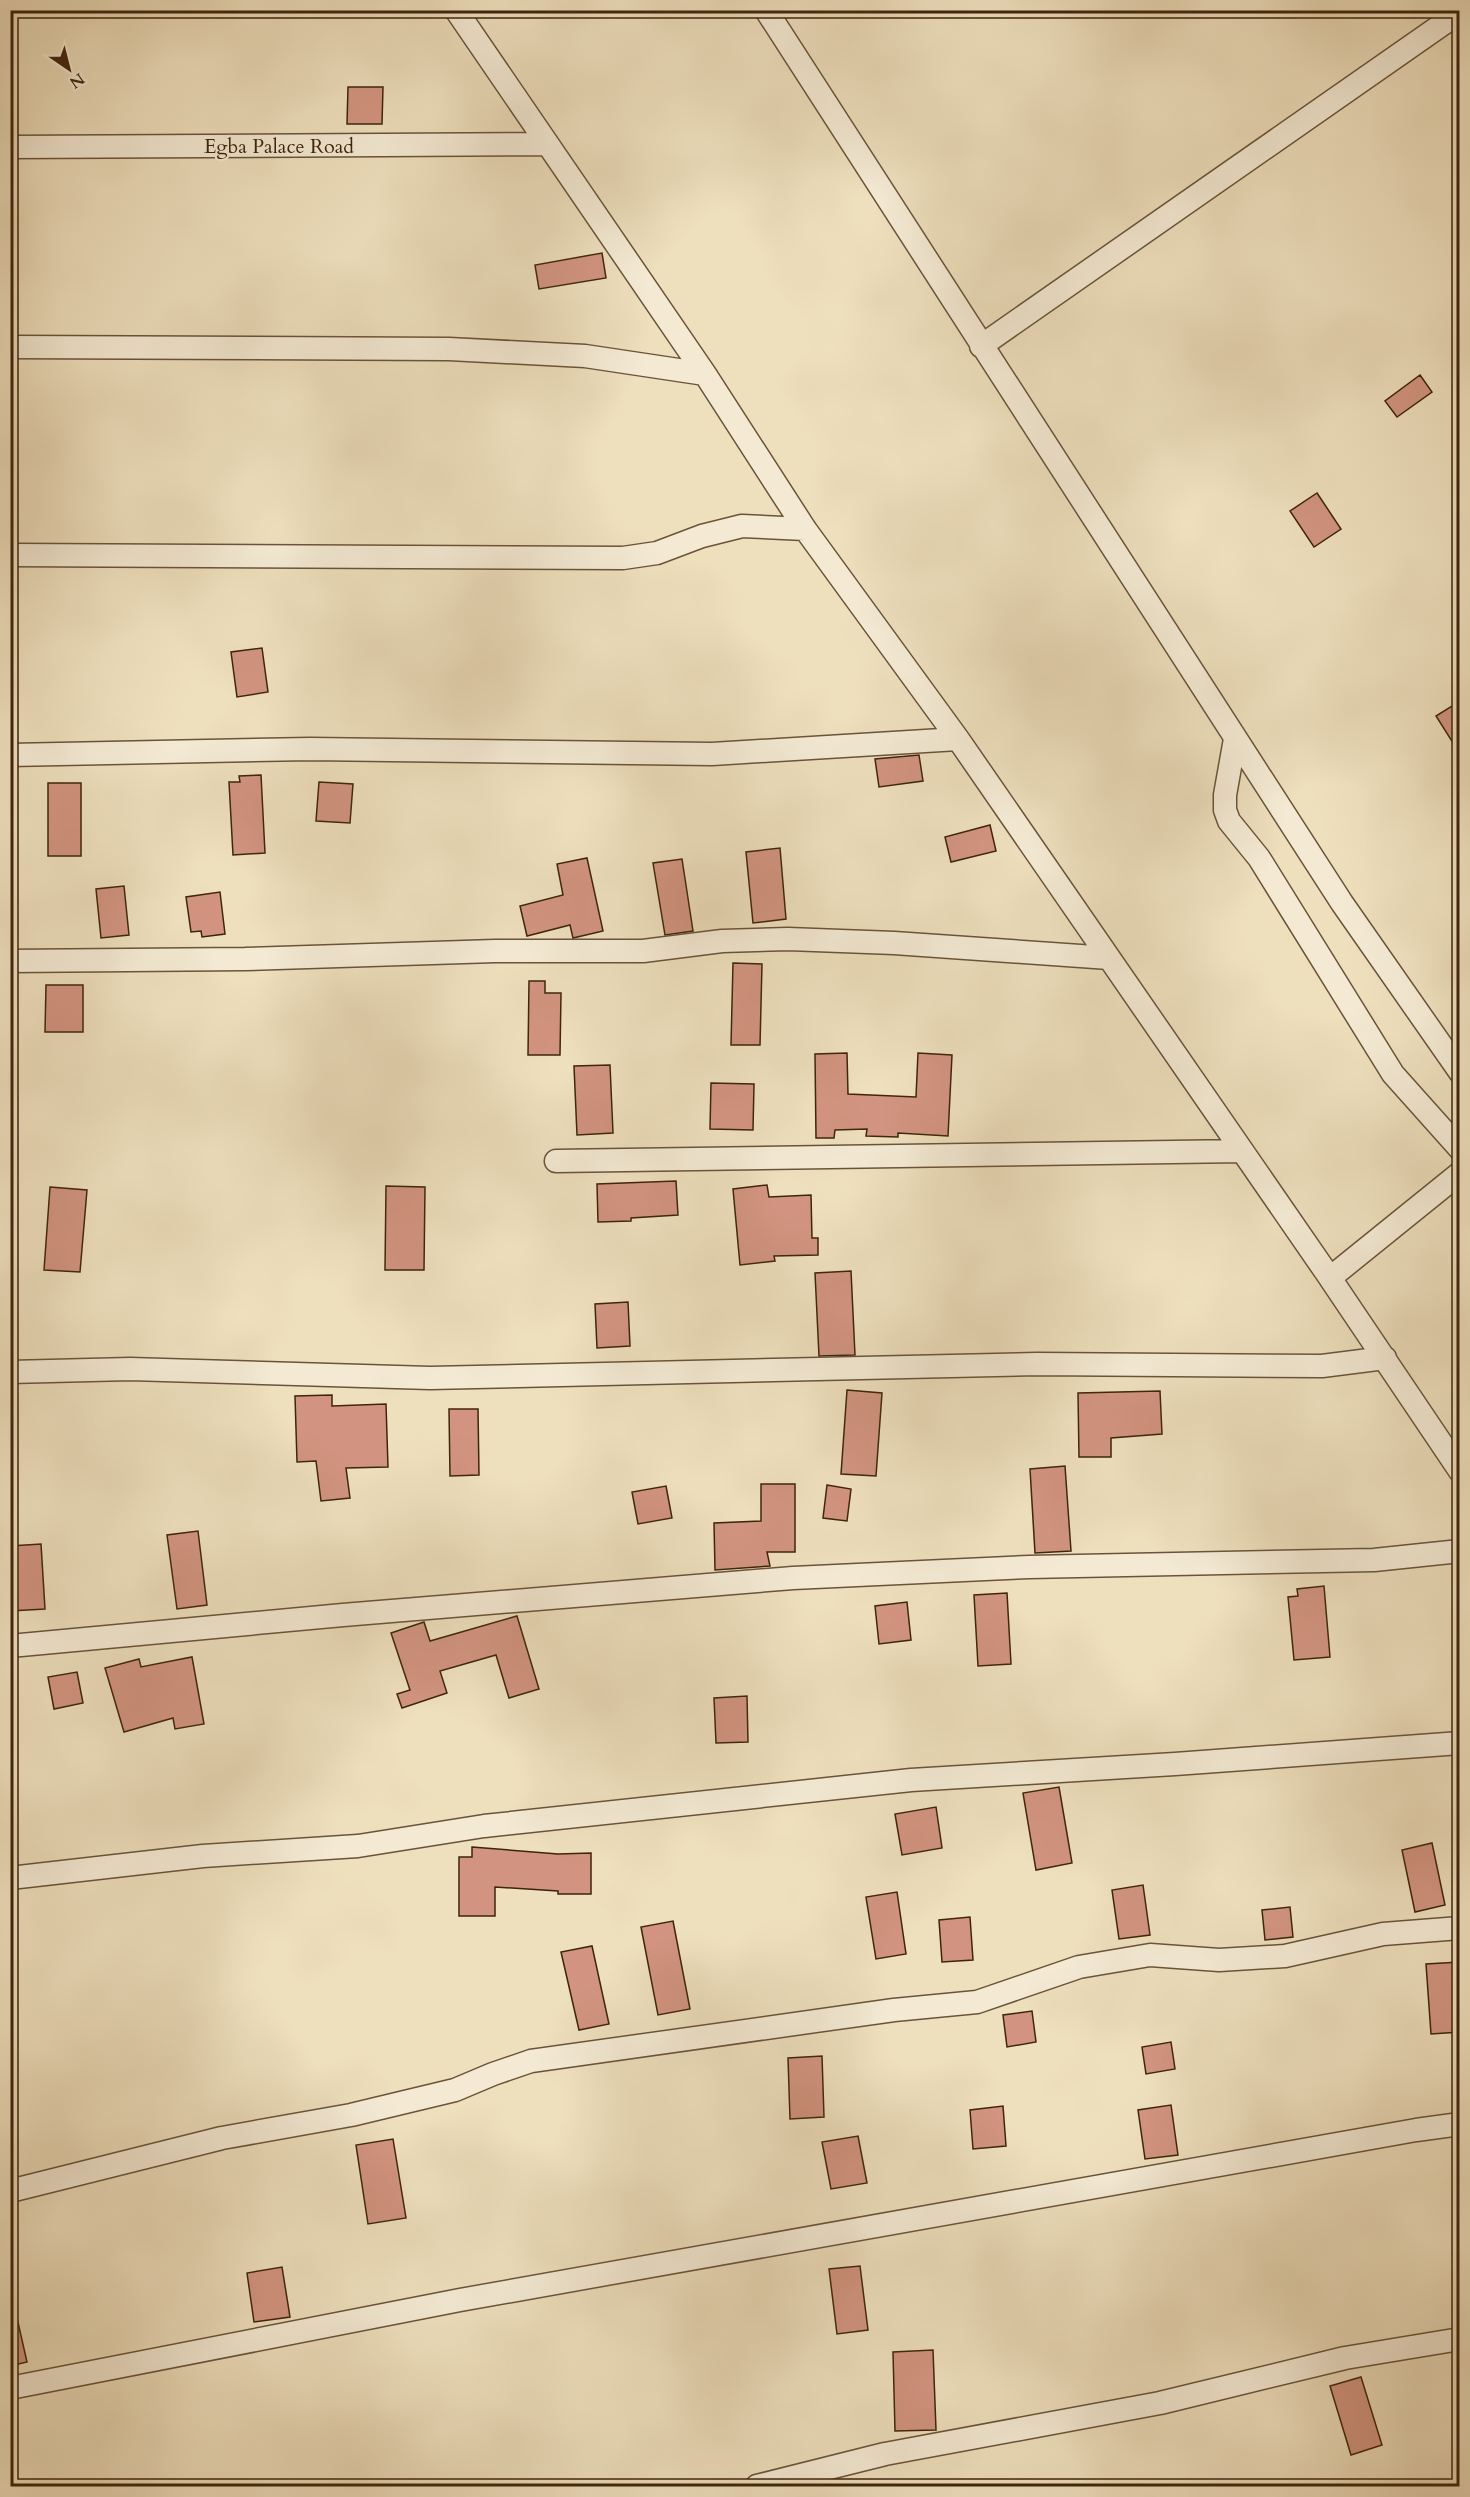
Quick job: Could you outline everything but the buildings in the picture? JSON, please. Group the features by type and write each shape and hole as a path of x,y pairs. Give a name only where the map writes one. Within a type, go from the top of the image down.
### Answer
{"street":[{"path":"456,10 705,374 805,529 958,739 1385,1358 1460,1471"},
{"path":"766,10 1342,903 1460,1072"},
{"path":"981,346 1460,12"},
{"name":"Egba Palace Road","path":"10,147 547,144"},
{"path":"10,347 449,349 585,356 705,374"},
{"path":"10,555 623,558 657,553 702,536 742,526 805,529"},
{"path":"10,755 310,749 712,754 958,739"},
{"path":"1235,739 1225,795 1225,810 1229,821 1259,858 1393,1074 1460,1149"},
{"path":"10,961 245,958 495,951 643,951 722,941 788,939 894,943 1109,958"},
{"path":"556,1161 1242,1151"},
{"path":"1330,1278 1460,1173"},
{"path":"10,1372 130,1369 430,1378 1037,1364 1322,1366 1385,1358"},
{"path":"10,1646 332,1616 793,1578 1029,1567 1374,1560 1460,1551"},
{"path":"10,1878 203,1856 358,1846 484,1826 911,1780 1460,1743"},
{"path":"10,2191 222,2138 351,2115 445,2093 531,2061 894,2010 977,2002 1079,1967 1150,1955 1219,1960 1285,1956 1383,1934 1460,1928"},
{"path":"10,2388 460,2300 1460,2124"},
{"path":"757,2487 885,2454 1160,2403 1344,2358 1460,2339"}]}
